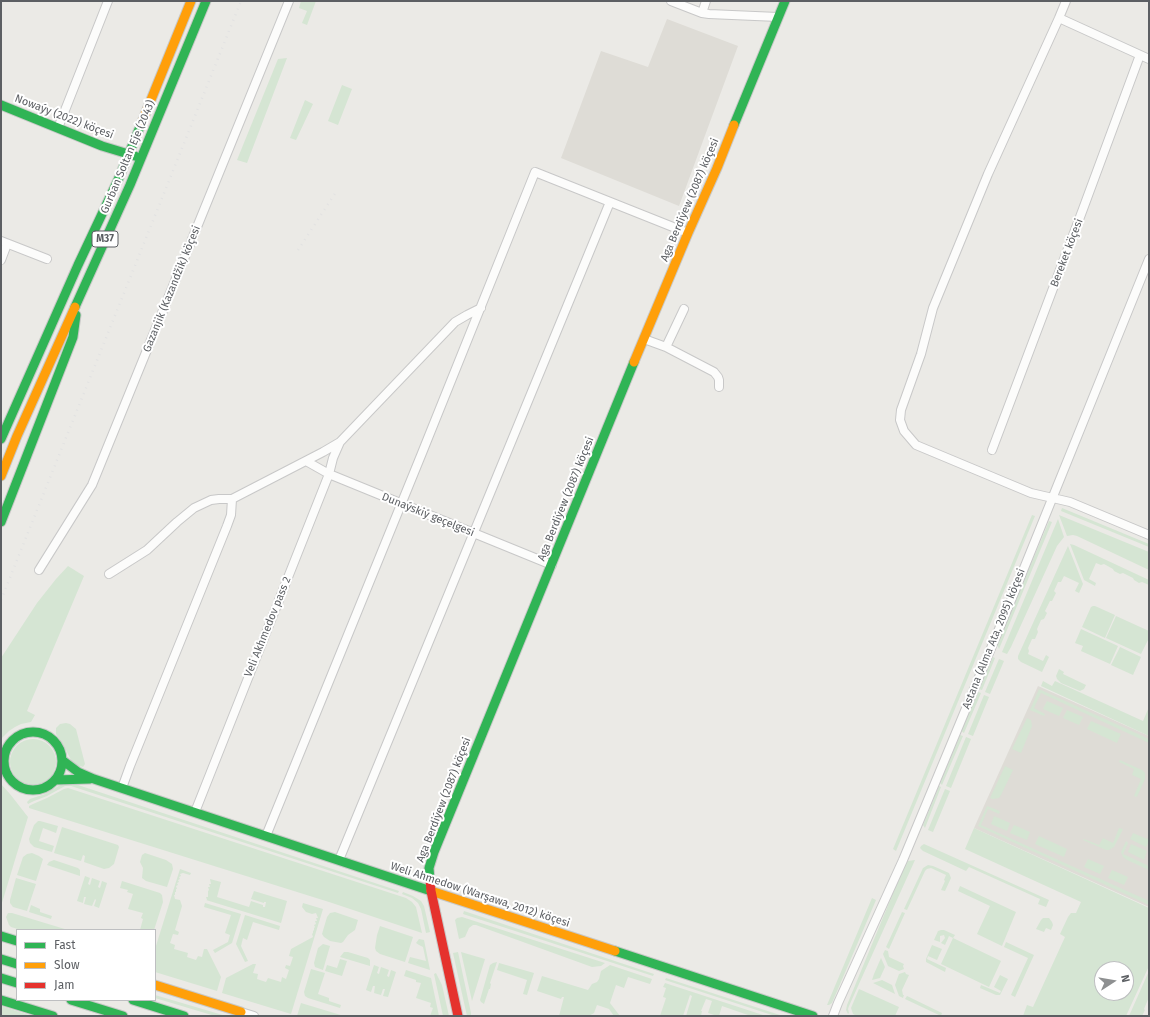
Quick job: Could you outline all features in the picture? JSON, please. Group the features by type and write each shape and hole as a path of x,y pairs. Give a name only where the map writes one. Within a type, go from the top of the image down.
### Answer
{"main road":[{"name":"Gurban Soltan Eje (2043)","path":"1,439 128,154 191,1"},
{"name":"Gurban Soltan Eje (2043)","path":"1,476 17,436 130,185 206,1"},
{"name":"Aga Berdiýew (2087) köçesi","path":"458,1016 431,891 429,868 434,852 644,339 717,168 785,1"},
{"name":"Nowaýy (2022) köçesi","path":"1,106 102,146 141,159"},
{"path":"1,522 73,337 79,298"},
{"name":"Weli Ahmedow (Warşawa, 2012) köçesi","path":"94,779 55,780 42,789 31,790 21,787 13,781 7,772 5,762 6,751 12,742 20,736 30,733 40,733 50,738 57,745 60,750 62,760 78,772 94,779 813,1016"},
{"path":"55,780 60,771 62,760"},
{"path":"1,936 16,941"},
{"path":"1,959 16,964"},
{"path":"1,978 16,983"},
{"path":"156,985 241,1012"},
{"path":"1,1000 53,1016"},
{"path":"74,1001 123,1016"},
{"path":"136,1001 184,1016"}],"street":[{"path":"58,128 108,1"},
{"name":"Gazanjik (Kazandžik) köçesi","path":"39,570 92,485 289,1"},
{"path":"671,1 702,12 716,15 778,17"},
{"path":"702,12 706,1"},
{"path":"1066,1 1060,18 988,174 933,308 921,354 901,410 900,420 904,431 916,445 1031,493 1070,502 1149,535"},
{"path":"1060,18 1149,59"},
{"name":"Bereket köçesi","path":"992,450 1140,55"},
{"path":"266,836 402,504 535,172 688,233"},
{"path":"339,860 610,202"},
{"path":"1,260 4,242 47,259"},
{"name":"Astana (Alma Ata, 2095) köçesi","path":"834,1016 841,996 903,860 1014,593 1149,259"},
{"path":"109,574 147,550 194,508 211,500 232,499 340,442 455,322 481,308"},
{"path":"666,347 684,309"},
{"path":"644,339 666,347 714,372 718,377 719,387"},
{"name":"Veli Akhmedov pass 2","path":"195,812 330,474 333,458 340,442"},
{"name":"Dunaýskiý geçelgesi","path":"306,461 330,474 552,565"},
{"path":"122,788 227,526 231,515 232,499"},
{"path":"241,1012 254,1016"}],"shaded area":[{"path":"667,19 738,46 679,206 561,158 601,51 648,67"},
{"path":"1038,686 1149,736 1149,907 974,828"}],"green space":[{"path":"301,1 316,1 307,25 302,23 307,11 299,8"},
{"path":"287,58 247,163 237,160 278,59"},
{"path":"342,85 352,89 338,125 328,121"},
{"path":"305,100 313,104 296,140 290,138"},
{"path":"1062,508 1149,544 1149,547 1061,511"},
{"path":"1032,515 1035,516 896,851 893,849"},
{"path":"1059,515 1149,552 1149,570 1077,536 1067,536"},
{"path":"1058,519 1064,537 1057,546 1007,654 1002,652"},
{"path":"1049,521 1052,522 999,649 997,645"},
{"path":"1070,544 1149,580 1149,585 1142,582 1139,583 1133,578 1123,573 1120,574 1104,564 1101,565 1096,563 1089,579 1096,583 1095,586 1084,580"},
{"path":"1068,546 1083,584 1079,593 1075,591 1079,583 1064,576 1061,582 1058,582 1054,591 1056,593 1045,611 1047,613 1044,619 1041,620 1035,639 1032,639 1028,648 1028,654 1043,661 1046,655 1049,657 1042,672 1021,662 1018,659 1018,656"},
{"path":"68,566 84,576 27,711 35,715 31,722 15,727 1,739 1,658 37,603"},
{"path":"1093,606 1115,615 1105,638 1082,627 1091,607"},
{"path":"1116,616 1149,631 1149,638 1141,654 1106,638"},
{"path":"1081,629 1118,646 1110,664 1081,651 1083,646 1075,643"},
{"path":"1120,647 1141,657 1133,675 1111,665"},
{"path":"993,657 995,658 982,690 979,689"},
{"path":"999,659 1004,661 990,694 985,692"},
{"path":"1059,669 1064,672 1063,674 1086,685 1084,689 1080,691 1061,683 1056,676"},
{"path":"1043,681 1052,686 1055,681 1143,721 1149,707 1149,736 1041,686"},
{"path":"1039,689 1149,739 1149,743 1041,693 1034,708 1045,714 1044,716 1030,710"},
{"path":"978,692 981,693 964,733 961,731"},
{"path":"984,695 989,697 973,736 968,734"},
{"path":"1047,701 1063,708 1059,716 1043,709"},
{"path":"1067,710 1083,717 1079,725 1063,718"},
{"path":"1027,718 1031,720 1032,726 1021,753 1012,749"},
{"path":"1091,721 1121,734 1117,743 1087,729"},
{"path":"60,724 70,724 76,729 85,764 83,767 72,762 56,734 56,728"},
{"path":"960,735 963,736 942,785 940,783"},
{"path":"966,737 971,739 951,788 946,786"},
{"path":"33,739 46,743 52,749 56,762 52,775 46,781 33,785 20,781 14,775 10,762 14,749 20,743"},
{"path":"1120,760 1142,770 1145,773 1145,779 1137,797 1134,796 1141,779 1132,775 1134,769 1119,762"},
{"path":"1005,766 1013,770 999,798 990,798"},
{"path":"72,783 399,891 398,893 71,786 65,786 28,804 27,802 30,799 45,794 62,784"},
{"path":"1,784 28,817 1,906"},
{"path":"939,786 941,787 925,828 923,825"},
{"path":"68,788 406,898 416,907 422,933 329,902 29,808 29,806"},
{"path":"945,789 950,791 933,832 928,830"},
{"path":"987,806 1000,811 999,814 988,809 981,825 1149,901 1149,905 978,826"},
{"path":"994,816 1010,823 1007,831 991,824"},
{"path":"38,821 58,826 56,833 43,828 39,841 54,846 52,852 34,847 30,843 29,839 34,825"},
{"path":"1014,825 1030,832 1027,840 1010,833"},
{"path":"62,827 118,845 119,847 114,864 109,868 104,869 84,862 85,856 83,855 81,861 54,853"},
{"path":"974,828 1149,908 1149,966 1134,999 1134,961 1094,961 1094,1001 1133,1001 1126,1016 1023,1016 1027,1005 1033,1007 1065,937 1060,934 1068,917 1071,913 1076,913 1081,902 965,849"},
{"path":"1119,828 1123,829 1114,847 1109,850 1083,840 1084,839 1099,845 1103,838 1113,843"},
{"path":"1133,833 1147,839 1149,836 1149,841 1146,847 1130,839"},
{"path":"1039,836 1067,849 1064,857 1035,844"},
{"path":"1126,841 1128,843 1123,854 1149,866 1149,870 1123,857 1121,852"},
{"path":"924,844 1049,900 1046,907 1038,904 1040,899 969,867 966,871 923,851 920,848"},
{"path":"1131,844 1147,851 1144,860 1128,852"},
{"path":"32,853 43,859 36,881 17,875 23,857"},
{"path":"145,853 166,860 172,864 173,869 167,887 146,881 142,878 143,868 140,862 142,855"},
{"path":"1088,859 1104,866 1100,874 1084,867"},
{"path":"54,860 78,868 80,870 80,876 47,865 49,862"},
{"path":"915,860 849,1006 848,1014 846,1010 847,1005 905,864 908,861"},
{"path":"928,865 949,873 951,878 945,891 941,890 946,875 931,868 927,869 907,910 904,909 923,868"},
{"path":"180,869 191,873 190,875 183,873 180,874 180,879 178,880 179,882 177,883 178,885 176,886 177,889 174,895 175,899 180,900 182,906 175,930 179,932 178,935 173,934 170,943 175,945 174,949 188,953 187,957 196,960 198,956 202,957 204,949 207,949 221,977 217,991 156,972 156,946"},
{"path":"1112,870 1128,877 1124,885 1108,878"},
{"path":"85,876 90,878 88,884 90,885 92,878 100,881 98,887 100,888 102,881 107,883 99,908 94,906 95,899 92,906 84,904 86,897 84,897 83,903 77,901"},
{"path":"16,878 36,884 27,911 13,907 10,903"},
{"path":"210,879 221,882 217,897 249,907 251,901 265,907 266,902 264,903 251,899 254,891 287,901 281,923 206,900 206,897 208,897 208,887 210,887 209,884 211,884"},
{"path":"122,881 160,893 162,895 163,902 154,929 140,929 143,913 128,909 133,894 127,892 128,890 120,888"},
{"path":"960,886 1016,912 1002,946 977,934 990,906 958,891"},
{"path":"403,892 421,901 424,906 430,932 426,933 421,909 418,903 412,898 402,894"},
{"path":"872,898 876,900 832,1003 827,1005"},
{"path":"205,903 241,914 232,943 215,953 213,950 228,942 230,935 225,933 231,915 204,907"},
{"path":"303,903 323,909 291,1014 222,993 226,978 253,964 256,964 253,973 258,974 257,979 266,982 268,978 281,982 282,977 286,979 289,970 285,968 286,965 290,966 293,957 289,956 291,949 313,937 312,934 315,927 314,925 316,924 315,921 317,921 316,918 318,918 316,913 312,914 306,912 302,907"},
{"path":"31,905 40,909 40,912 52,916 51,919 29,912"},
{"path":"464,911 654,974 653,976 463,914"},
{"path":"335,912 358,920 355,930 341,943 330,941 322,934 327,917 330,913"},
{"path":"902,912 905,913 889,949 886,947"},
{"path":"8,913 12,913 65,929 18,929 9,925 6,917"},
{"path":"245,915 280,926 279,930 253,922 247,940 243,938 241,946 248,961 245,962 236,944"},
{"path":"462,917 605,963 601,966 592,967 476,925 469,928 465,937 459,939 455,920"},
{"path":"1043,918 1049,918 1052,922 1053,925 1051,930 1046,928 1044,932 1036,929"},
{"path":"380,926 413,937 405,962 380,954 376,951 377,935"},
{"path":"941,930 955,935 953,938 949,936 945,945 941,943 945,938 944,935 940,936 940,942 934,940 938,931"},
{"path":"953,938 1001,961 989,987 941,964"},
{"path":"419,939 424,940 430,970 408,963 410,957 426,961 423,947 416,943"},
{"path":"1006,942 1034,955 1015,997 1011,995 1028,958 1004,947"},
{"path":"323,944 330,946 323,970 315,967 314,963 318,948"},
{"path":"932,945 942,949 937,960 928,956 927,959 946,968 945,972 926,962 926,959"},
{"path":"885,950 888,951 889,957 904,964 904,969 899,971 888,966 883,954"},
{"path":"344,952 368,958 370,960 370,966 340,957"},
{"path":"458,952 471,1016 467,1016 453,953"},
{"path":"461,952 485,959 472,1001"},
{"path":"881,958 885,967 880,978 872,980 874,974"},
{"path":"340,959 347,961 342,976 325,971 327,965 337,968"},
{"path":"497,962 490,983 490,989 484,1004 480,1000 490,965"},
{"path":"499,963 534,973 527,995 523,994 527,980 497,970"},
{"path":"374,965 379,967 377,973 379,974 381,967 389,970 387,976 389,977 391,970 396,972 388,997 383,996 385,989 383,989 381,995 374,993 375,986 373,986 371,992 366,990"},
{"path":"610,965 652,979 650,984 628,977 624,988 616,985 610,1003 620,1016 614,1016 609,1009 597,1005 594,1013 589,1016 559,1016 564,997 561,999 537,991 542,976 588,990 592,984 597,982 601,971"},
{"path":"311,969 325,973 318,994 329,998 329,1001 341,1005 340,1008 305,996 304,992"},
{"path":"406,970 431,978 439,1016 430,1016 433,1008 430,1007 431,1003 416,998 421,983 404,976"},
{"path":"1149,971 1149,997 1144,1009 1145,1010 1142,1016 1129,1016"},
{"path":"905,972 909,975 902,990 904,995 903,998 899,996 895,985 899,974"},
{"path":"436,973 442,985 449,1016 443,1016 434,974"},
{"path":"1000,975 1008,979 1000,995 996,995 980,988 981,985 1000,993 1001,991 994,987"},
{"path":"666,978 783,1016 775,1016 665,980"},
{"path":"882,980 892,985 895,994 873,983"},
{"path":"665,983 766,1016 748,1016 722,1006 719,1016 717,1016 708,1013 712,1001 706,999 701,1011 701,1016 686,1016 692,996 690,995 683,1016 660,1016 666,998 663,997 666,988 663,987"},
{"path":"859,989 899,1007 895,1016 857,1016 853,1014 851,1008"},
{"path":"156,995 226,1016 215,1016 156,998"},
{"path":"907,996 942,1013 941,1016 905,999"},
{"path":"301,1003 344,1016 297,1016"},
{"path":"1,1006 32,1016 1,1016"}],"railway":[{"path":"1,600 241,1"},
{"path":"298,250 336,192"}],"traffic: fast":[{"path":"75,307 130,185 206,1"},
{"path":"734,125 785,1"},
{"path":"1,105 102,146 135,156"},
{"path":"1,439 78,265 118,180 142,122"},
{"path":"1,522 73,337 76,315"},
{"path":"430,880 429,868 434,852 634,362"},
{"path":"33,732 49,737 57,745 62,761 57,777 49,785 33,790 17,785 9,777 4,761 9,745 17,737 33,732"},
{"path":"62,760 78,772 94,779 431,891"},
{"path":"55,780 90,779"},
{"path":"1,936 16,941"},
{"path":"615,951 813,1016"},
{"path":"1,959 16,964"},
{"path":"1,978 16,983"},
{"path":"1,1000 53,1016"},
{"path":"74,1001 123,1016"},
{"path":"136,1001 184,1016"}],"traffic: slow":[{"path":"142,122 191,1"},
{"path":"634,362 734,125"},
{"path":"1,476 17,436 75,307"},
{"path":"431,891 615,951"},
{"path":"156,985 241,1012"}],"traffic: jam":[{"path":"430,880 431,891 458,1016"}]}
